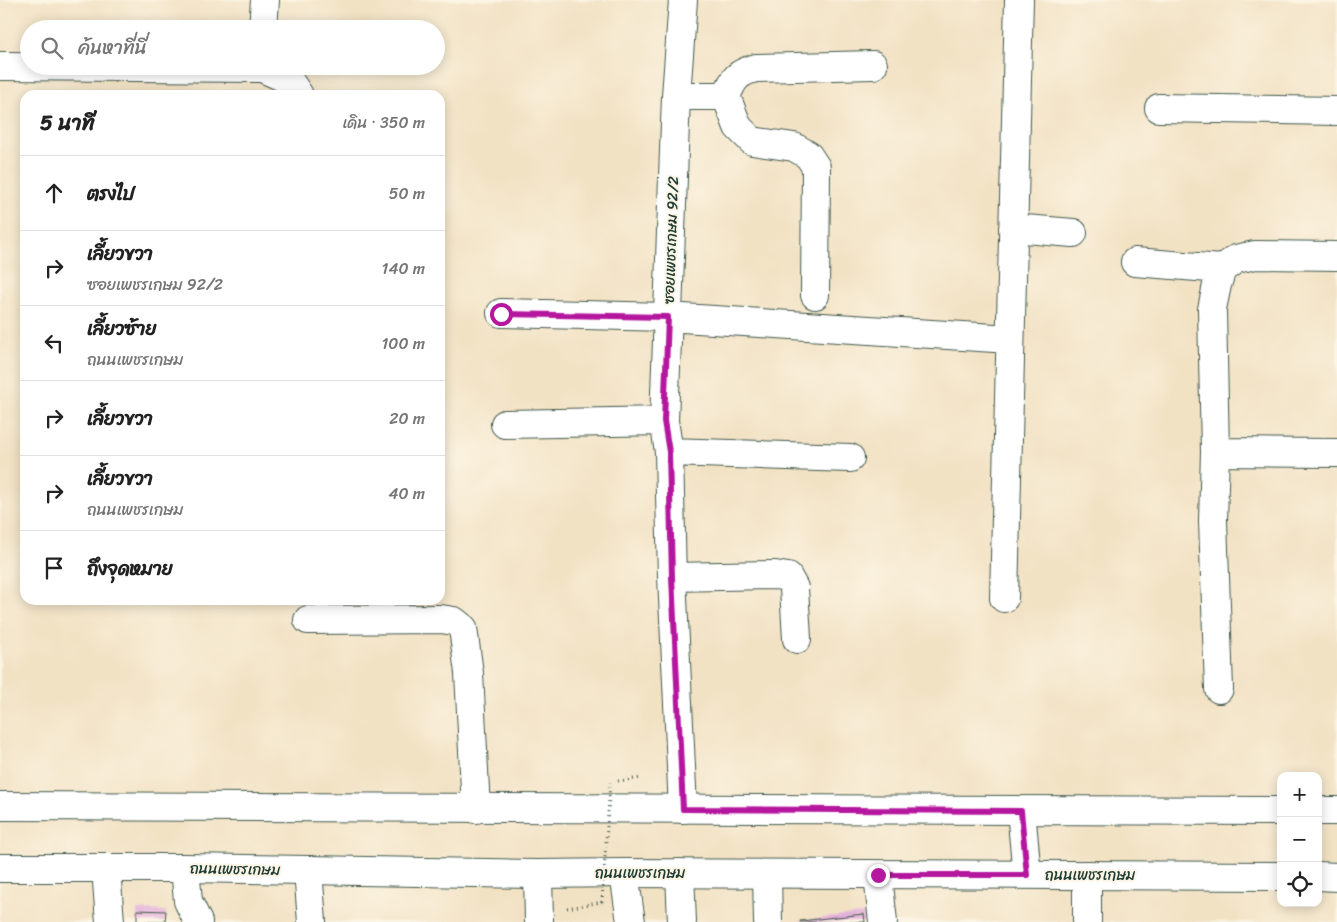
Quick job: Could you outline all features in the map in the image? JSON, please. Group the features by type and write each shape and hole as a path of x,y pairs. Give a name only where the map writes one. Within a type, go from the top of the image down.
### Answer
{"street":[{"path":"263,20 264,0"},
{"name":"ซอยเพชรเกษม 92/2","path":"683,0 676,96 664,421 669,452 672,577 683,809"},
{"path":"1004,598 1019,0"},
{"path":"815,295 816,167 808,155 794,147 752,141 738,127 726,96 732,82 741,72 756,68 873,65"},
{"path":"0,66 20,66"},
{"path":"278,75 288,80 295,90"},
{"path":"676,96 726,96"},
{"path":"1159,108 1337,111"},
{"path":"1013,228 1073,233"},
{"path":"1219,689 1213,521 1215,452 1212,309 1217,285 1222,269 1236,259 1255,255 1337,256"},
{"path":"1135,262 1222,269"},
{"path":"501,314 668,317 1010,339"},
{"path":"505,424 664,421"},
{"path":"669,452 850,458"},
{"path":"1215,452 1337,453"},
{"path":"672,577 775,575 788,578 794,588 797,639"},
{"path":"308,620 441,619 454,621 463,628 469,673 476,809"},
{"path":"0,806 1277,811"},
{"path":"1322,811 1337,810"},
{"path":"1021,811 1027,875"},
{"name":"ถนนเพชรเกษม","path":"0,868 186,868 538,874 1277,876"},
{"path":"106,868 110,922"},
{"path":"186,868 188,901 198,922"},
{"path":"308,870 312,922"},
{"path":"624,873 631,922"},
{"path":"680,873 682,922"},
{"path":"538,874 539,922"},
{"path":"767,874 768,922"},
{"path":"878,875 883,922"},
{"path":"1087,876 1087,922"},
{"path":"1322,876 1337,876"}],"path":[{"path":"567,908 602,902 610,782 642,778"}],"building":[{"path":"137,910 166,911 165,922 137,922"},
{"path":"864,914 865,922 800,922 800,921"}],"route":[{"path":"501,314 668,317 664,421 669,452 672,577 683,809 1021,811 1027,875 878,875"}]}
